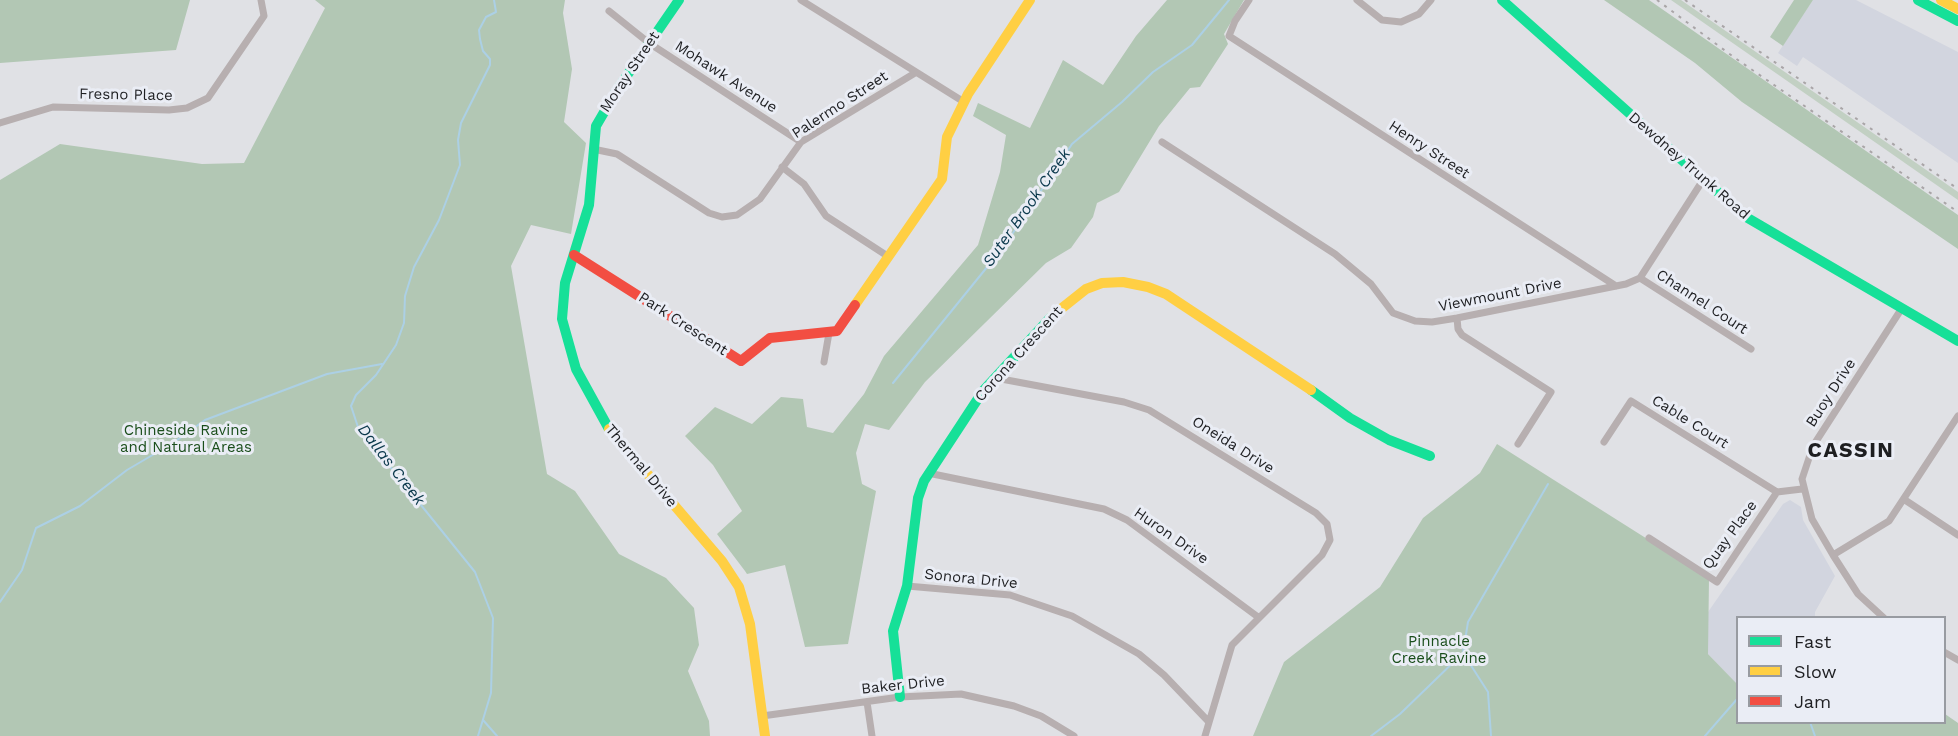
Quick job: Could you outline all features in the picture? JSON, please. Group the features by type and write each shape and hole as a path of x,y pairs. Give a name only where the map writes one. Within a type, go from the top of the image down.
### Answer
{"street":[{"name":"Fresno Place","path":"0,123 53,107 169,110 187,108 208,98 264,16 261,0"},
{"name":"Moray Street","path":"593,150 594,133 600,116 679,0"},
{"path":"801,0 964,102"},
{"path":"824,362 829,333 840,329 942,179 945,166 945,142 964,102 1030,0"},
{"name":"Henry Street","path":"1249,0 1235,21 1229,36 1616,285"},
{"path":"1357,0 1382,20 1401,22 1419,14 1431,0"},
{"name":"Dewdney Trunk Road","path":"1502,0 1746,217 1958,341"},
{"path":"1918,0 1958,21"},
{"path":"1941,0 1958,9"},
{"name":"Mohawk Avenue","path":"609,11 649,43 801,142"},
{"name":"Palermo Street","path":"593,150 617,154 702,208 722,217 741,213 760,200 801,142 915,73"},
{"name":"Viewmount Drive","path":"1162,142 1335,254 1371,284 1393,313 1415,321 1432,322 1457,318 1640,278"},
{"name":"Thermal Drive","path":"593,150 589,205 565,283 561,308 564,332 576,369 589,398 611,433 735,579 749,614 765,736"},
{"path":"782,167 804,184 826,216 889,257"},
{"path":"1640,278 1703,180"},
{"name":"Park Crescent","path":"574,255 741,361 771,338 829,333"},
{"name":"Channel Court","path":"1640,278 1750,350"},
{"name":"Corona Crescent","path":"900,697 893,631 907,586 918,498 928,473 974,402 1057,310 1078,293 1102,283 1136,284 1166,294 1368,428 1430,456"},
{"name":"Buoy Drive","path":"1882,616 1858,594 1833,555 1812,519 1802,489 1804,467 1813,446 1902,308"},
{"path":"1457,318 1458,329 1462,335 1551,392 1518,444"},
{"name":"Oneida Drive","path":"996,378 1124,402 1149,410 1180,427 1323,519 1330,534 1326,550 1258,617"},
{"name":"Cable Court","path":"1604,442 1631,401 1777,492"},
{"path":"1833,555 1889,520 1905,500 1958,416"},
{"name":"Huron Drive","path":"928,473 1104,508 1127,520 1258,617"},
{"path":"1777,492 1802,489"},
{"name":"Quay Place","path":"1649,538 1717,582 1777,492"},
{"path":"1905,500 1958,535"},
{"name":"Sonora Drive","path":"907,586 1010,595 1072,616 1138,654 1164,675 1208,721"},
{"path":"1205,736 1232,645 1258,617"},
{"name":"Baker Drive","path":"762,716 900,697 948,694 988,698 1041,716 1074,736"},
{"path":"867,702 872,736"}],"shaded area":[{"path":"1813,0 1856,0 1958,52 1958,163 1803,57 1797,66 1778,53"},
{"path":"1790,500 1801,507 1803,520 1835,576 1815,616 1736,616 1736,684 1708,654 1708,612 1783,504"}],"green space":[{"path":"0,0 190,0 176,50 0,63"},
{"name":"Chineside Ravine and Natural Areas","path":"315,0 565,0 563,13 572,69 564,122 586,143 571,234 531,225 511,266 547,474 575,491 619,554 666,578 694,608 699,645 688,671 709,721 710,736 0,736 0,180 60,144 202,164 244,163 325,8"},
{"path":"1167,0 1244,0 1224,34 1228,44 1200,87 1190,88 1159,126 1119,192 1097,203 1093,217 1071,248 1046,263 925,382 889,430 865,424 856,453 862,484 876,491 848,644 805,647 785,565 747,574 717,534 742,511 713,465 685,436 715,407 752,424 781,397 803,399 807,427 833,433 864,394 884,356 978,245 1000,172 1006,135 973,116 978,103 1030,128 1063,60 1103,85 1136,36"},
{"path":"1604,0 1649,0 1958,215 1958,249 1742,102 1695,63"},
{"path":"1671,0 1681,0 1958,192 1958,200"},
{"path":"1794,0 1813,0 1783,46 1770,37"},
{"name":"Pinnacle Creek Ravine","path":"1497,444 1709,578 1708,654 1736,683 1736,724 1946,724 1946,715 1958,723 1958,736 1253,736 1284,662 1380,587 1423,518 1480,473"}],"waterway":[{"name":"Dallas Creek","path":"478,736 491,693 493,618 475,572 358,427 351,406 356,395 376,375 396,345 404,323 405,296 414,267 439,220 460,165 458,140 461,123 490,65 490,59 483,51 479,30 486,17 496,12 494,0"},
{"name":"Suter Brook Creek","path":"893,383 1005,245 1072,144 1122,102 1153,72 1192,45 1229,0"},
{"path":"0,602 22,570 36,528 80,506 127,470 173,443 205,420 327,374 382,364"},
{"path":"1491,736 1488,692 1463,653 1468,622 1548,484"},
{"path":"1371,736 1400,714 1463,653"},
{"path":"1705,736 1736,700"},
{"path":"483,720 497,736"},
{"path":"1811,724 1815,736"}],"railway":[{"path":"1657,0 1735,58 1958,212"},
{"path":"1685,0 1958,189"}],"traffic: fast":[{"path":"609,429 576,369 562,319 565,283 589,205 596,126 617,90 679,0"},
{"path":"1502,0 1746,217 1958,341"},
{"path":"1918,0 1958,21"},
{"path":"900,697 893,631 907,586 918,498 924,481 983,391 1052,316"},
{"path":"1311,390 1350,418 1389,440 1430,456"}],"traffic: slow":[{"path":"855,305 942,179 947,137 968,94 1030,0"},
{"path":"1941,0 1958,9"},
{"path":"1052,316 1086,289 1102,283 1123,282 1148,287 1166,294 1311,390"},
{"path":"609,429 722,561 739,587 750,624 765,736"}],"traffic: jam":[{"path":"574,255 741,361 770,338 837,331 855,305"}],"district":[{"name":"CASSIN","path":"1851,451"}]}
